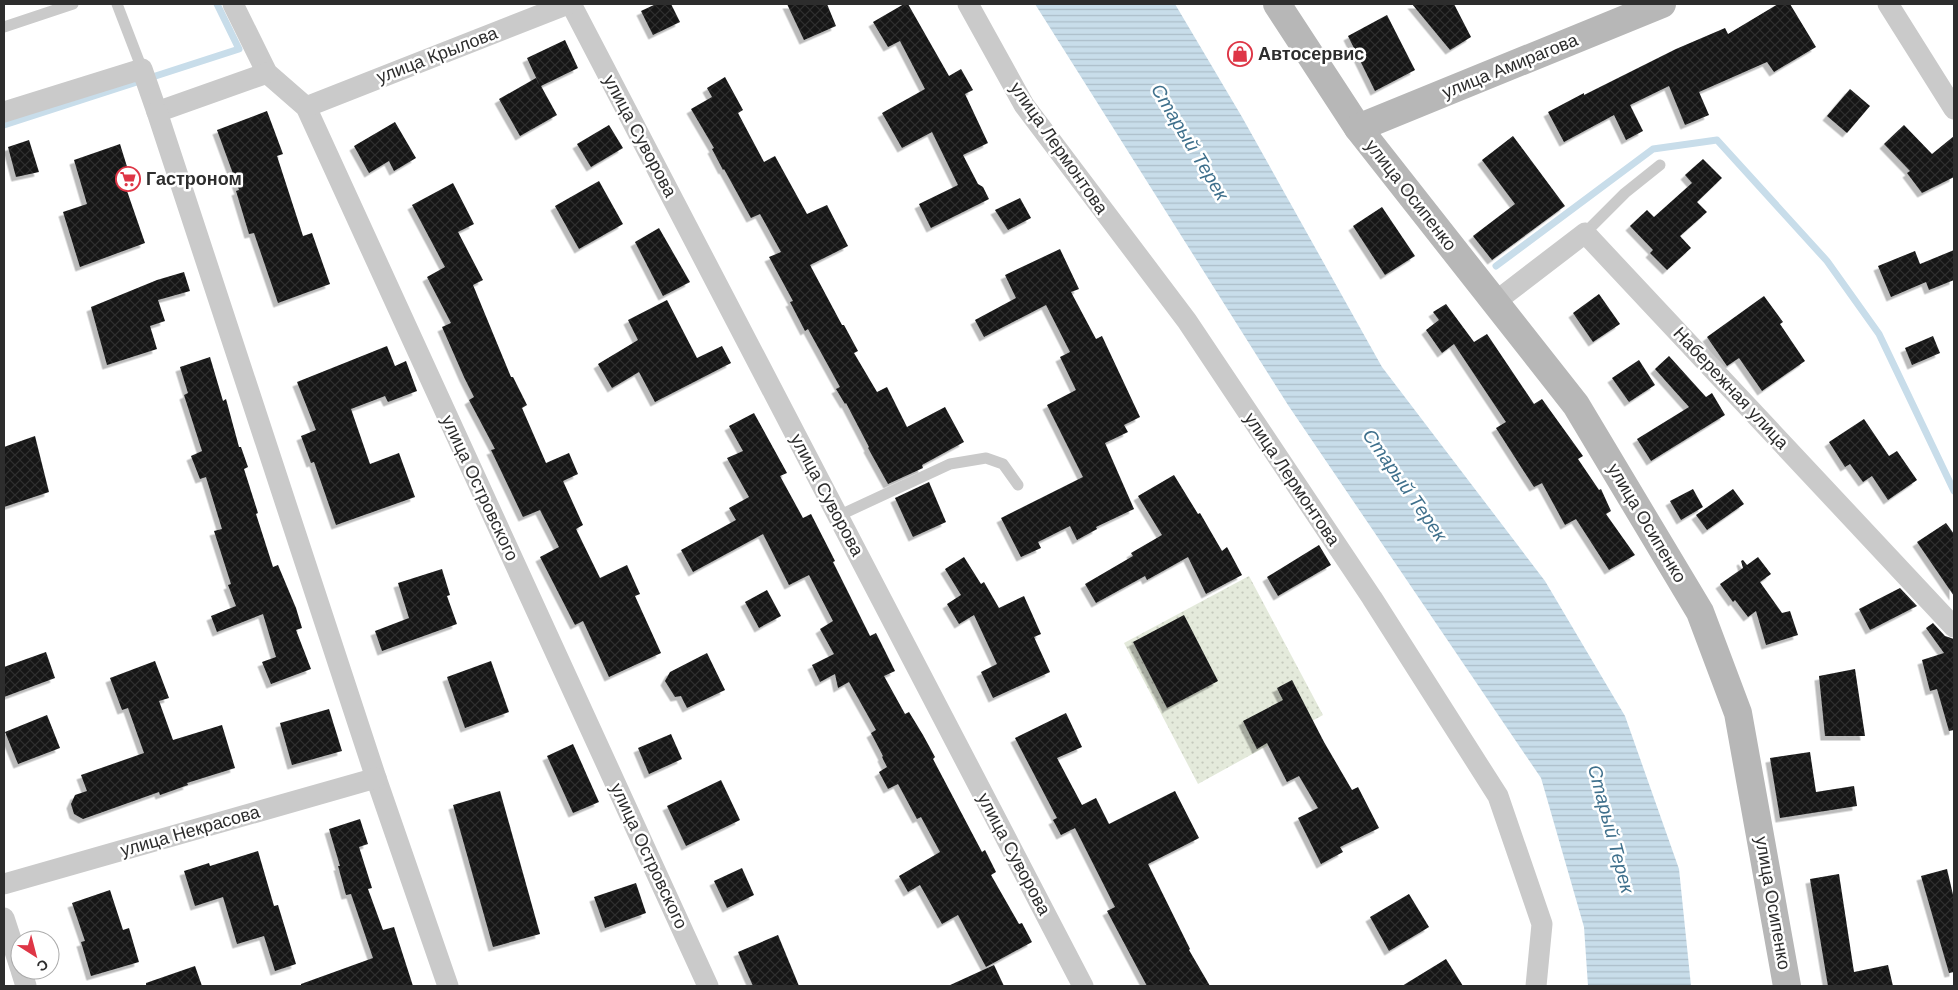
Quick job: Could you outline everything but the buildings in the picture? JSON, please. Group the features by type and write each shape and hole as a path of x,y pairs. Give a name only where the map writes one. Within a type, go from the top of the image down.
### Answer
{"main road":[{"path":"1278,4 1358,128"},
{"name":"улица Амирагова","path":"1358,128 1662,4"},
{"name":"улица Осипенко","path":"1358,128 1576,405 1700,612 1738,714 1787,986"}],"street":[{"name":"улица Островского","path":"233,4 267,73 306,106 708,986"},
{"name":"улица Крылова","path":"306,106 570,4"},
{"name":"улица Суворова","path":"570,4 1083,986"},
{"name":"улица Лермонтова","path":"968,4 1024,105 1187,321 1372,598 1498,796 1542,924 1536,986"},
{"path":"1888,4 1954,109"},
{"path":"4,112 142,69 376,778 448,986"},
{"path":"157,112 267,73"},
{"path":"1495,302 1585,232"},
{"name":"Набережная улица","path":"1585,232 1954,627"},
{"name":"улица Некрасова","path":"4,884 376,778"},
{"path":"4,918 10,937"}],"lane":[{"path":"4,26 72,4"},
{"path":"117,4 142,69"},
{"path":"1585,232 1625,193 1660,165"},
{"path":"838,516 950,464 977,459 986,458 1003,464 1018,485"}],"green space":[{"path":"1249,576 1323,715 1198,784 1124,643"}],"water":[{"name":"Старый Терек","path":"1035,4 1175,4 1242,117 1382,367 1545,581 1625,716 1679,869 1691,986 1588,986 1584,927 1541,778 1288,405"}],"waterway":[{"path":"4,125 239,49 217,4"},
{"path":"1496,266 1653,149 1717,140 1827,261 1879,334 1954,491"}],"place":[{"name":"Автосервис","path":"1240,54"},
{"name":"Гастроном","path":"128,179"}]}
